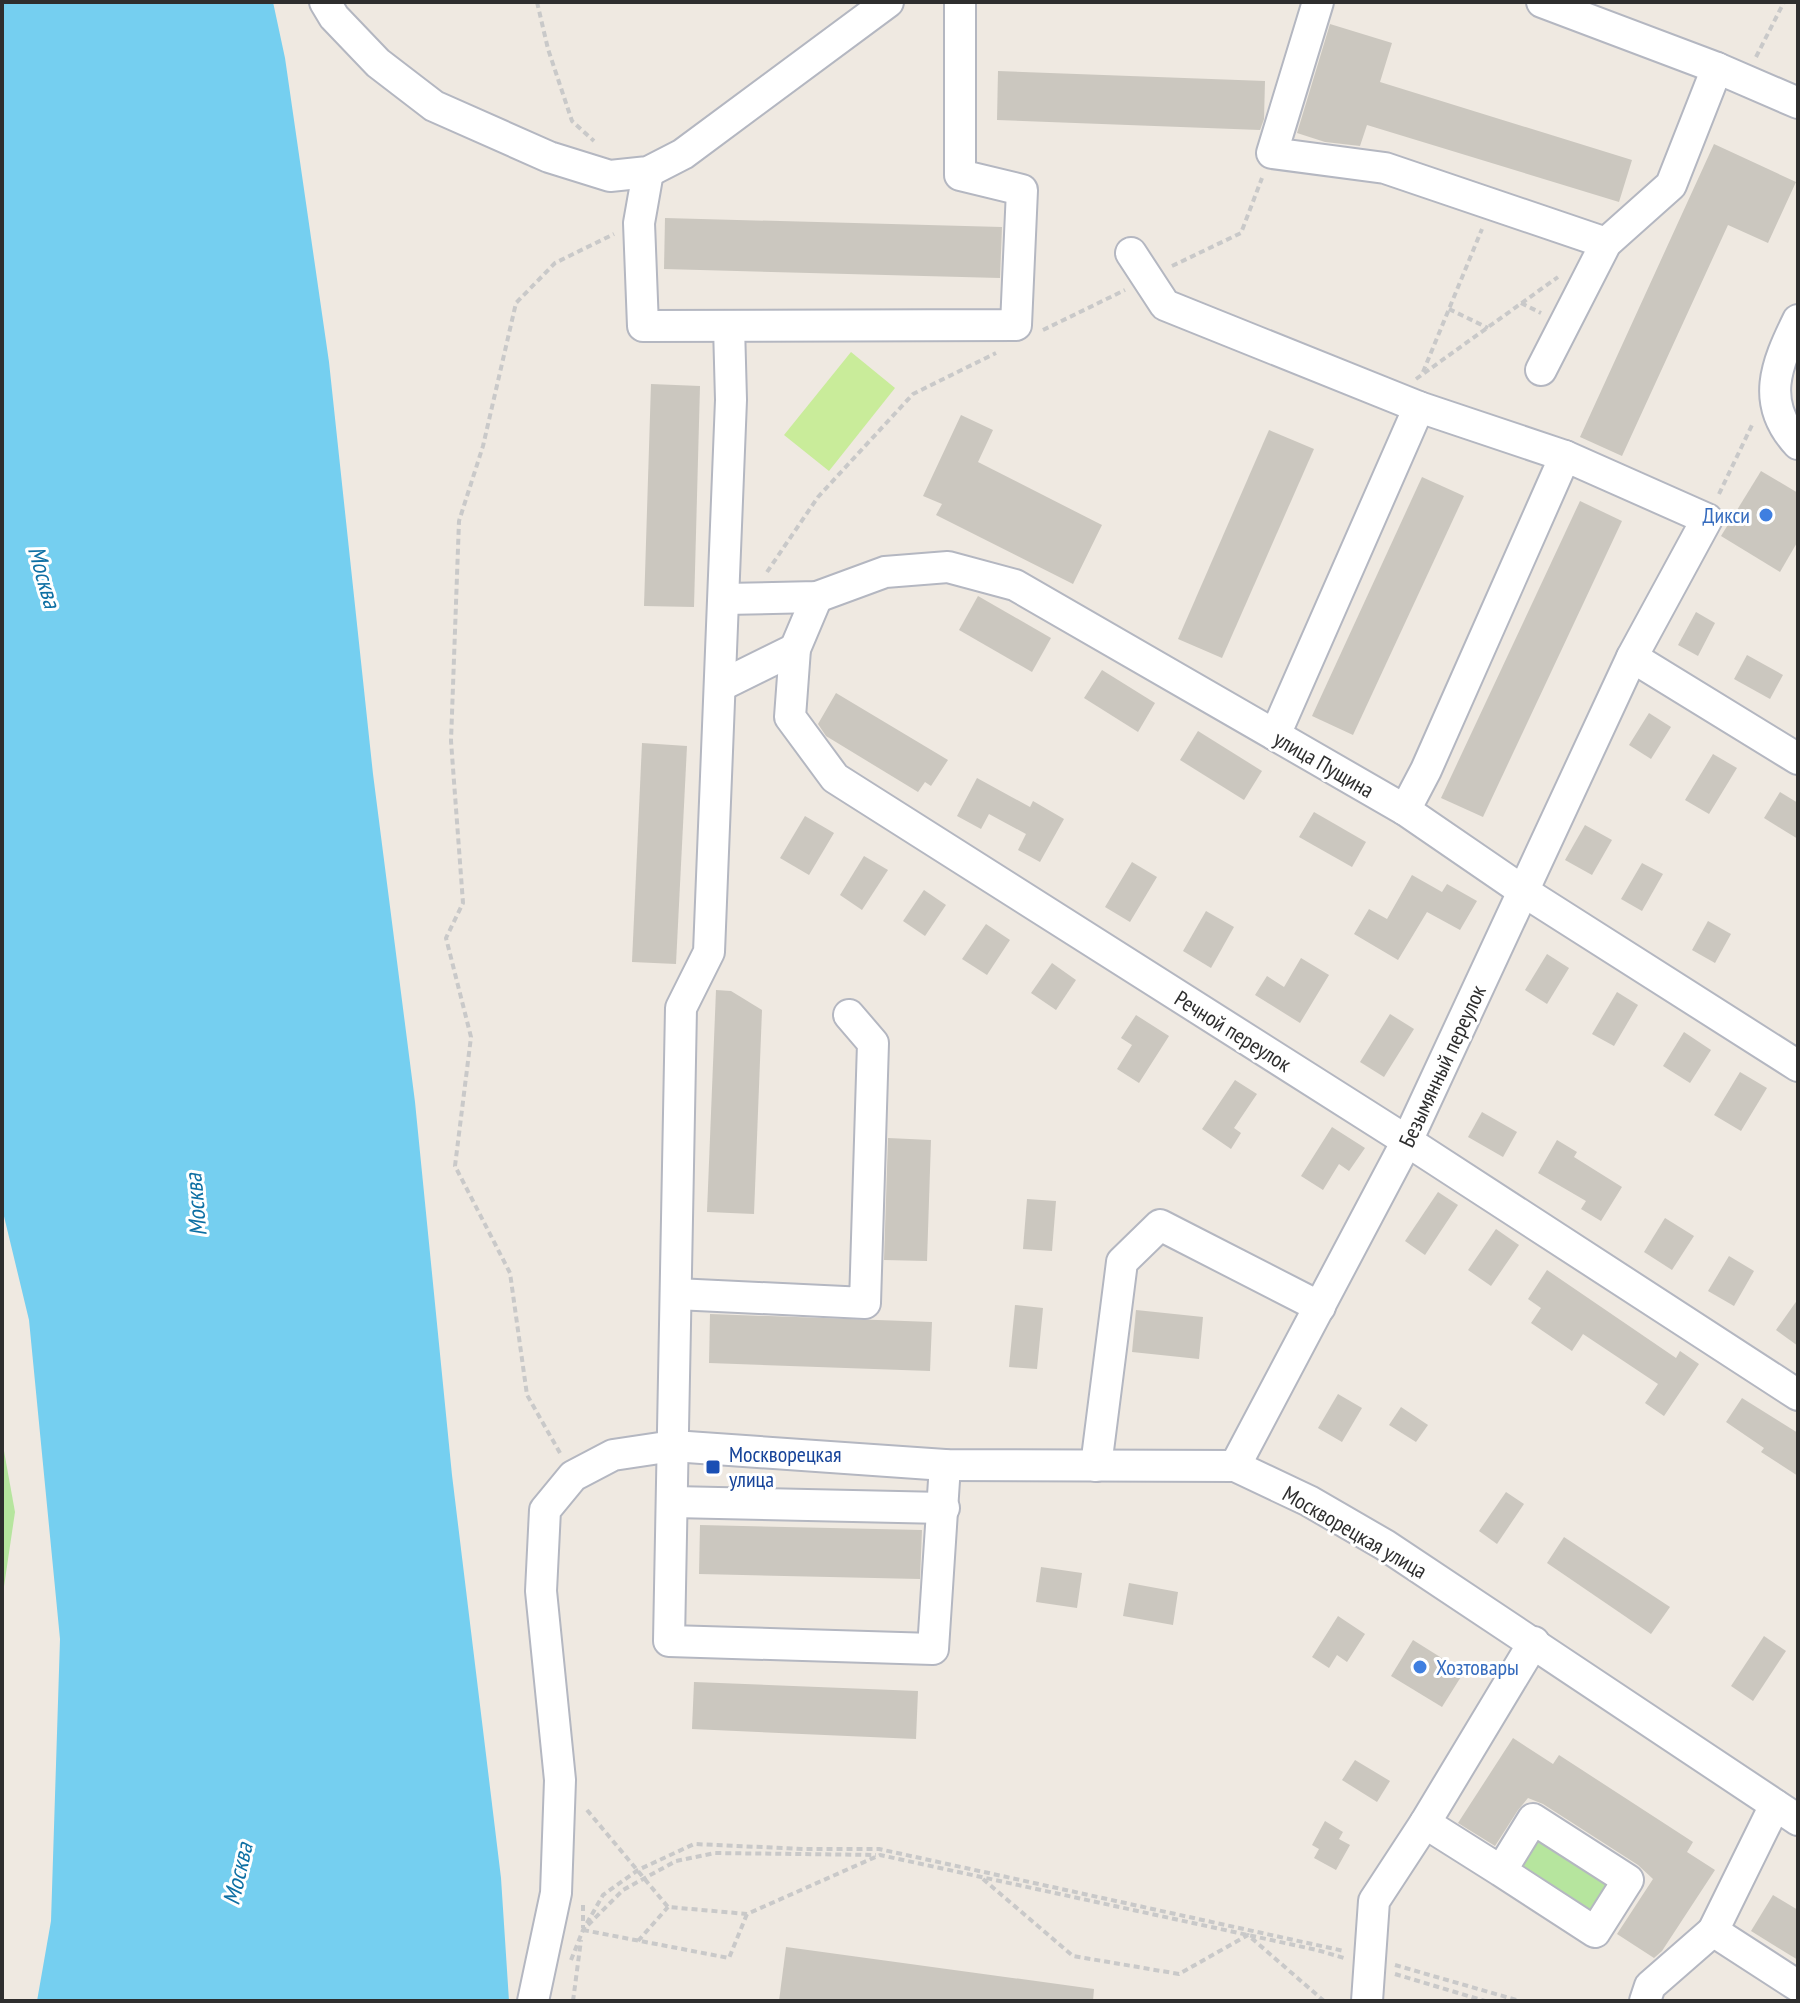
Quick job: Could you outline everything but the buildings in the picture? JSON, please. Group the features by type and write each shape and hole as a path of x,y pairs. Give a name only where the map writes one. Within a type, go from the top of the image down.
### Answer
{"street":[{"path":"325,2 334,17 378,63 434,106 549,157 610,176 648,172 683,154 888,2"},
{"path":"648,172 639,223 643,326 1016,325 1022,190 960,175 960,2"},
{"path":"1318,2 1272,153 1385,168 1606,243"},
{"path":"1542,2 1798,103"},
{"path":"1541,370 1606,243 1671,185 1731,74"},
{"path":"1131,253 1165,305 1405,402 1565,456 1707,519"},
{"path":"1798,320 1775,378 1775,405 1786,431 1798,444"},
{"path":"729,326 736,598 720,686 709,952 681,1008 669,1641 933,1649 945,1465"},
{"path":"1275,735 1405,402"},
{"path":"1405,810 1426,770 1565,456"},
{"name":"Безымянный переулок","path":"1235,1466 1407,1141 1632,657 1707,519"},
{"name":"улица Пущина","path":"736,598 817,597 885,572 948,567 1015,585 1405,810 1523,891 1798,1066"},
{"name":"Речной переулок","path":"817,597 795,649 790,717 835,778 1407,1141 1798,1395"},
{"path":"720,686 795,649"},
{"path":"1632,657 1798,759"},
{"path":"676,1294 865,1303 873,1043 849,1015"},
{"path":"1096,1466 1122,1262 1160,1225 1320,1307"},
{"name":"Москворецкая улица","path":"533,2001 556,1893 560,1780 541,1591 545,1510 573,1476 613,1455 673,1446 945,1465 1235,1466 1309,1501 1385,1545 1787,1812"},
{"path":"673,1502 944,1508"},
{"path":"1367,2001 1374,1901 1534,1642"},
{"path":"1645,2001 1650,1986 1713,1931 1787,1812"},
{"path":"1425,1823 1501,1871"},
{"path":"1713,1931 1798,1986"}],"path":[{"path":"537,2 548,49 572,121 596,142"},
{"path":"1731,74 1784,2"},
{"path":"1042,331 1241,233 1272,153"},
{"path":"1405,402 1422,374 1492,204"},
{"path":"573,1476 527,1395 510,1273 455,1166 471,1037 446,938 463,903 451,741 459,521 483,446 516,303 555,263 639,223"},
{"path":"1422,374 1569,269"},
{"path":"1449,309 1488,328"},
{"path":"736,598 818,497 913,394 1000,351"},
{"path":"1707,519 1754,420"},
{"path":"583,1805 668,1907 747,1914 880,1855"},
{"path":"573,2001 583,1930 603,1895 638,1870 694,1844 879,1849 1369,1961 1520,2001"},
{"path":"583,1930 623,1890 676,1861 715,1853 880,1855 1369,1961 1485,2001"},
{"path":"980,1877 1073,1956 1179,1974 1248,1935"},
{"path":"638,1941 668,1907"},
{"path":"583,1930 729,1958 747,1914"},
{"path":"1248,1935 1324,2001"}],"green space":[{"path":"851,352 895,388 829,471 784,435"},
{"path":"2,1440 15,1512 2,1600"},
{"path":"1537,1830 1613,1880 1590,1912 1517,1863"}],"water":[{"name":"Москва","path":"2,2 273,2 285,58 329,362 373,774 415,1102 452,1475 501,1878 509,2001 37,2001 51,1921 60,1639 29,1320 2,1208"}],"place":[{"name":"Дикси","path":"1766,515"},
{"name":"Москворецкая улица","path":"713,1467"},
{"name":"Хозтовары","path":"1420,1667"}]}
